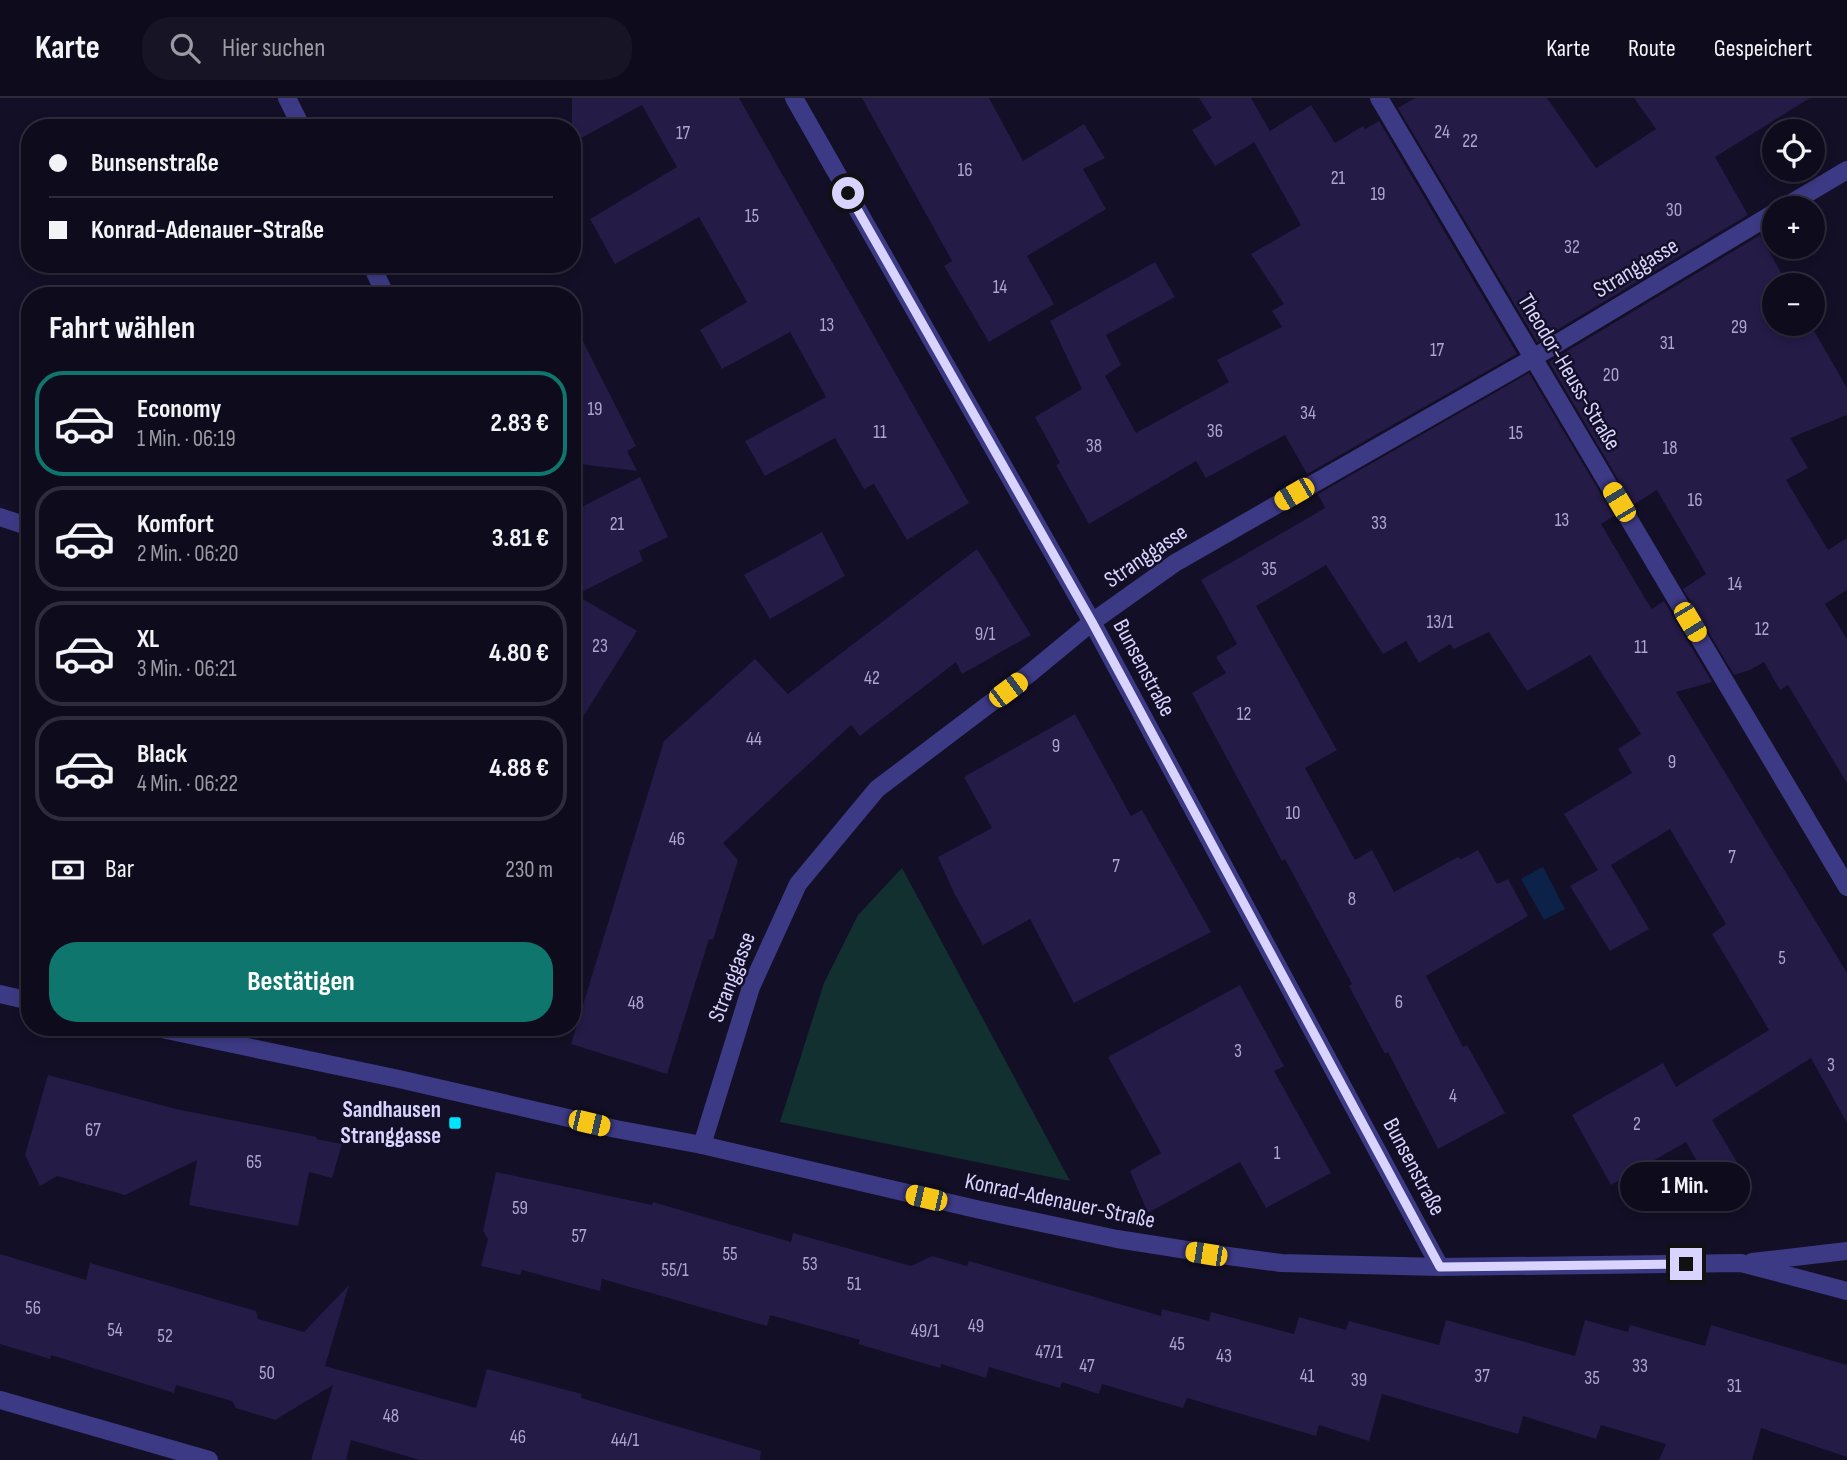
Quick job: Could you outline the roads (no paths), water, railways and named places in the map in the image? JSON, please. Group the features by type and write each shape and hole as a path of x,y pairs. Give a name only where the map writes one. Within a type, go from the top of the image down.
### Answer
{"street":[{"path":"287,98 298,119"},
{"name":"Bunsenstraße","path":"794,98 1092,622 1440,1267"},
{"name":"Theodor-Heuss-Straße","path":"1378,98 1847,887"},
{"path":"1803,196 1847,170"},
{"name":"Stranggasse","path":"702,1145 751,986 797,884 877,789 1029,674 1092,622 1175,563 1533,358 1762,220"},
{"path":"0,517 21,524"},
{"path":"0,994 21,999"},
{"name":"Konrad-Adenauer-Straße","path":"195,1036 617,1129 702,1145 1117,1239 1281,1263 1440,1267 1741,1263 1847,1291"},
{"path":"1741,1263 1847,1251"},
{"path":"0,1400 209,1460"}],"water":[{"path":"1543,867 1565,909 1544,920 1521,879"}],"place":[{"name":"Sandhausen Stranggasse","path":"455,1123"}]}
